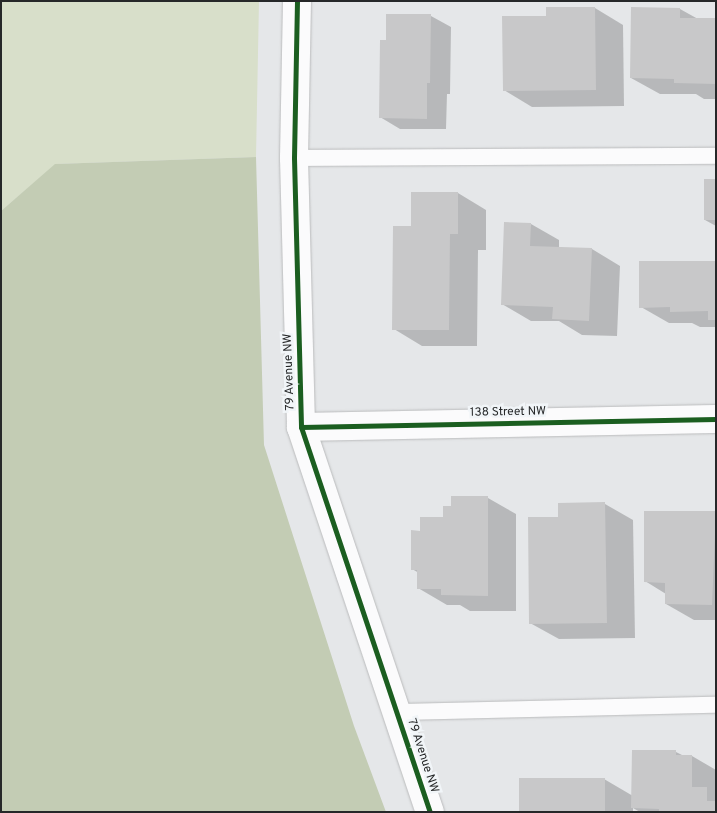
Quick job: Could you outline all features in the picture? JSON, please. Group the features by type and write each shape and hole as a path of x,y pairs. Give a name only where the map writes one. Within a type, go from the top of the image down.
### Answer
{"street":[{"name":"79 Avenue NW","path":"298,1 294,158 301,427 430,812"},
{"name":"138 Street NW","path":"301,427 716,420"}],"lane":[{"path":"294,158 716,156"},
{"path":"398,712 716,705"}],"green space":[{"path":"1,1 259,1 256,157 56,164 1,211"},
{"path":"256,157 264,445 354,726 386,812 1,812 1,211 55,164"}],"building":[{"path":"546,7 595,7 596,90 503,91 502,16 546,16"},
{"path":"631,7 680,8 680,18 716,18 716,84 674,83 674,79 630,78"},
{"path":"386,14 431,14 430,83 427,83 427,119 379,118 380,40 386,40"},
{"path":"704,179 716,179 716,220 704,220"},
{"path":"411,192 458,192 458,234 450,234 449,330 392,330 393,226 411,226"},
{"path":"504,222 531,223 530,246 592,248 589,321 552,319 553,307 501,305"},
{"path":"639,261 716,261 716,320 708,320 708,311 670,312 670,307 639,308"},
{"path":"451,496 488,496 488,596 441,595 441,589 417,589 417,570 411,570 411,530 420,531 420,517 443,517 443,506 451,506"},
{"path":"605,502 607,623 529,624 528,517 558,517 558,503"},
{"path":"644,511 716,511 712,605 665,604 665,583 644,582"},
{"path":"632,750 676,750 676,755 692,755 692,787 707,787 707,801 716,801 716,812 659,812 659,809 631,808"},
{"path":"519,778 605,778 605,812 519,812"}],"cycle path":[{"path":"297,1 294,158 301,427 430,812"},
{"path":"301,427 716,419"}]}
